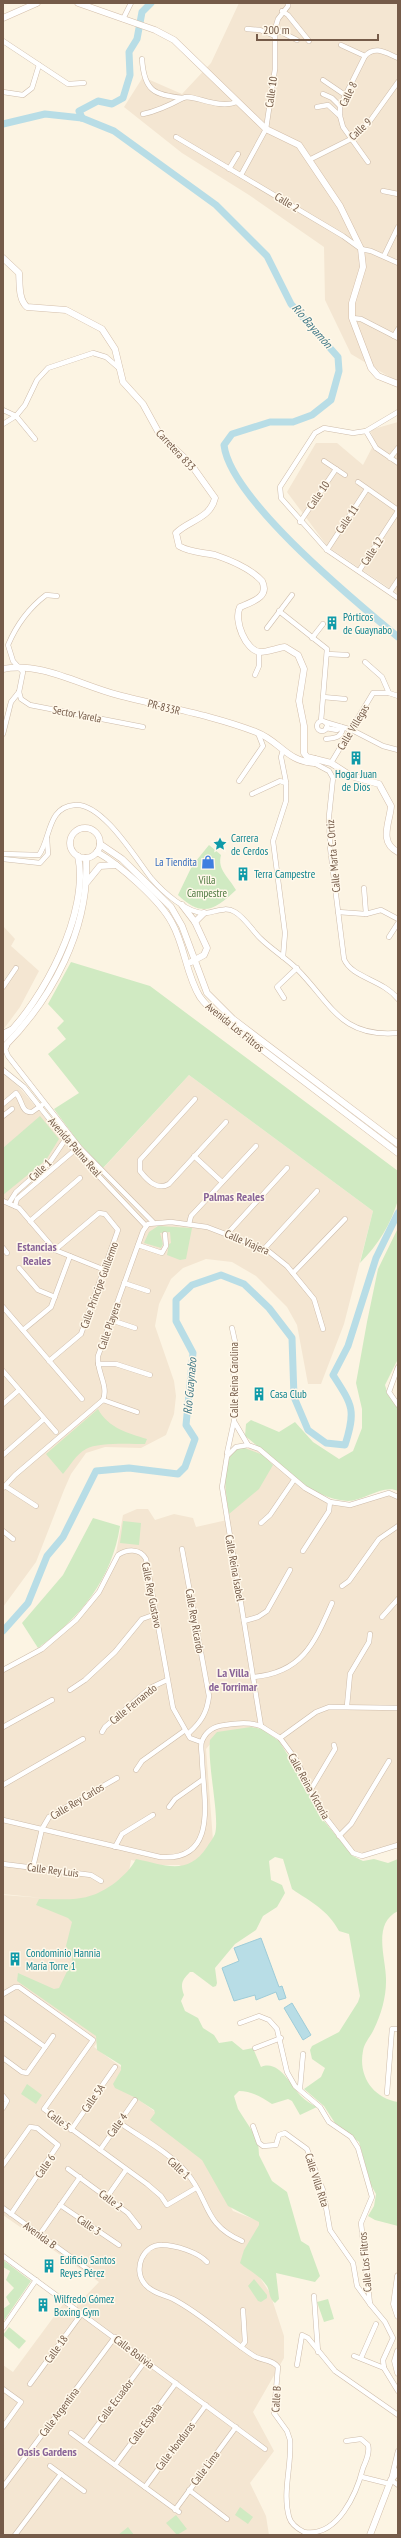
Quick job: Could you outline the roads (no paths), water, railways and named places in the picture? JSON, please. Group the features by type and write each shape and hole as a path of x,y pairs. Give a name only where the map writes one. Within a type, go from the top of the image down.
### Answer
{"street":[{"path":"3,18 37,3"},
{"path":"78,3 148,28 174,40 266,129 295,142 340,206 361,250 364,267 352,302 352,318 371,368 378,376 398,384"},
{"path":"126,20 131,3"},
{"name":"Calle 10","path":"241,175 266,129 275,69 275,29 282,11 289,4"},
{"path":"282,11 288,15 309,41"},
{"path":"247,29 260,30 275,36"},
{"path":"275,29 297,40"},
{"path":"3,40 68,84 84,83"},
{"path":"342,45 365,56 371,50 376,49 398,58"},
{"name":"Calle 8","path":"365,56 340,106 340,116 343,126 368,162"},
{"path":"142,59 143,72 149,88 161,96 198,99 217,106 238,102"},
{"path":"3,92 23,95 32,88 39,65"},
{"path":"323,80 345,95"},
{"name":"Calle 9","path":"309,160 351,139 370,121 398,82"},
{"path":"323,94 332,98 340,106"},
{"path":"143,114 163,109 183,98"},
{"path":"317,107 328,105 340,116"},
{"name":"Calle 2","path":"176,137 343,236 361,250 384,256 398,263"},
{"path":"229,169 238,154"},
{"path":"383,191 398,194"},
{"path":"384,256 398,227"},
{"name":"Carretera 833","path":"3,258 19,273 20,290 24,304 31,308 66,310 102,329 110,339 115,349 123,382 143,404 160,435 190,463 215,498 213,506 207,513 189,526 181,528 176,533 179,546 189,551 214,555 231,562 262,580 264,585 262,595 258,599 240,607 236,617 238,625 247,642 259,652"},
{"path":"352,318 361,319 396,337 398,329"},
{"path":"3,424 16,416 25,405 37,380 48,368 93,353 106,356 120,369"},
{"path":"3,410 16,416 35,439"},
{"path":"398,412 366,431 353,433 324,428 315,433 280,487 281,498 300,522 327,550 398,598"},
{"path":"366,431 376,448 398,463"},
{"path":"390,458 398,448"},
{"path":"324,461 345,475"},
{"name":"Calle 10","path":"300,522 336,469"},
{"name":"Calle 12","path":"358,482 398,510 359,571"},
{"name":"Calle 11","path":"327,550 367,488"},
{"path":"390,592 398,580"},
{"path":"3,734 11,702 19,692 23,672 9,653 8,645 11,637 37,602 46,595 57,596"},
{"path":"267,628 292,595"},
{"path":"279,612 327,649 323,697 323,722 326,728"},
{"path":"312,638 323,624"},
{"path":"255,675 259,666 259,652 285,647 301,659 304,669 299,701 304,726 304,752 307,757 314,761 331,763 351,776 375,782 384,790 391,806 385,832 391,847 398,852"},
{"path":"327,654 347,655"},
{"path":"365,662 382,677 389,693"},
{"name":"PR-833R","path":"3,669 21,668 46,673 116,695 228,723 257,732 299,762 314,761"},
{"name":"Sector Varela","path":"19,692 21,700 30,705 143,727"},
{"name":"Calle Villegas","path":"331,763 352,730 372,693 389,693 398,696"},
{"path":"323,697 345,699"},
{"path":"342,728 337,730 326,728 321,731 317,728 317,724 323,722 352,730 383,746 398,750"},
{"path":"326,739 336,738 342,734 342,728"},
{"path":"239,781 263,746 257,732"},
{"path":"283,750 280,757 286,783 286,801 273,841 285,933 283,957"},
{"name":"Calle Marta C. Ortiz","path":"314,761 329,771 333,778 328,816 330,847 342,949 346,964 351,970 386,987 398,999"},
{"path":"252,794 280,781 286,783"},
{"path":"3,854 39,855 52,821 63,810 76,805 92,808 107,822 153,880 182,906 195,922 207,950 195,961 188,964"},
{"path":"3,1048 6,1041 48,977 68,932 80,883 78,856 70,845 73,834 77,830 88,828 94,830 98,835 100,844 97,852 86,858 78,856"},
{"path":"3,859 40,863 48,854 46,836"},
{"name":"Avenida Los Filtros","path":"100,844 122,860 171,907 182,926 207,993 220,1007 398,1144"},
{"name":"Avenida Los Filtros","path":"97,852 118,866 168,917 200,997 213,1011 398,1154"},
{"path":"86,858 86,885"},
{"path":"6,1041 31,1019 54,982 76,932 86,885 90,875 100,866 109,864 118,866"},
{"path":"364,888 366,914"},
{"path":"182,906 194,912 204,913 224,909 234,912 261,939 297,968 332,1012 351,1025 381,1035 398,1033"},
{"path":"338,912 366,914 381,910 398,919"},
{"path":"195,922 204,913"},
{"path":"389,937 398,923"},
{"path":"3,987 16,968"},
{"path":"284,998 277,988 297,968"},
{"path":"3,1033 16,1026"},
{"name":"Avenida Palma Real","path":"6,1041 6,1053 44,1103 79,1146 152,1222"},
{"name":"Avenida Palma Real","path":"3,1070 24,1087 74,1150 146,1226"},
{"path":"3,1104 16,1093 22,1100 23,1108 29,1113 44,1103"},
{"path":"22,1100 29,1100 37,1094"},
{"path":"196,1099 142,1157 139,1167 142,1173 154,1184 165,1186 226,1122"},
{"path":"3,1116 12,1109"},
{"name":"Calle 1","path":"9,1203 16,1192 53,1159 70,1135"},
{"name":"Calle 1","path":"15,1206 17,1199 79,1146"},
{"path":"189,1224 191,1216 256,1146"},
{"path":"194,1156 222,1182"},
{"path":"227,1234 287,1168"},
{"path":"30,1221 80,1178"},
{"path":"264,1249 317,1191"},
{"path":"3,1201 15,1206 55,1250 105,1270"},
{"name":"Calle Príncipe Guillermo","path":"49,1361 81,1334 118,1230 106,1214 95,1215 55,1250"},
{"path":"293,1273 345,1219"},
{"path":"146,1226 152,1222"},
{"name":"Calle Viajera","path":"152,1222 189,1224 227,1234 264,1249 277,1257 293,1273 316,1303 323,1329"},
{"name":"Calle Playera","path":"103,1400 105,1390 98,1364 98,1356 146,1226"},
{"path":"138,1245 162,1253 166,1246 165,1234"},
{"path":"3,1248 7,1253"},
{"path":"23,1330 49,1309 70,1256"},
{"path":"19,1268 38,1290 55,1297"},
{"path":"124,1283 148,1291"},
{"path":"3,1307 82,1399"},
{"path":"111,1320 135,1328"},
{"name":"Calle Reina Carolina","path":"227,1456 234,1421 236,1397 233,1368 236,1346 232,1328"},
{"path":"98,1364 116,1364 150,1376"},
{"path":"398,1367 389,1392 398,1405"},
{"path":"3,1371 56,1432"},
{"path":"3,1404 19,1390"},
{"path":"36,1506 4,1487 103,1400 137,1412"},
{"path":"3,1455 44,1419"},
{"path":"234,1421 240,1436 248,1445 266,1454 294,1480 330,1502 350,1505 389,1493 398,1497"},
{"path":"227,1456 236,1447 248,1445"},
{"name":"Calle Reina Isabel","path":"227,1456 222,1487 261,1726"},
{"path":"261,1523 270,1515 294,1480"},
{"path":"303,1551 329,1511 330,1502"},
{"path":"342,1586 349,1581 379,1539 398,1526"},
{"path":"3,1532 14,1539"},
{"name":"Calle Rey Ricardo","path":"136,1770 142,1761 186,1732 204,1716 208,1709 209,1696 182,1549"},
{"name":"Calle Rey Gustavo","path":"3,1670 42,1649 76,1620 99,1592 115,1559 126,1551 135,1551 146,1559 173,1708 192,1740 201,1742"},
{"path":"244,1621 258,1618 267,1611 290,1570"},
{"path":"382,1617 398,1599"},
{"path":"253,1677 286,1670 301,1659 309,1649 332,1603"},
{"path":"70,1690 85,1680 115,1652 142,1619 156,1614"},
{"path":"347,1706 350,1674 369,1642 370,1634"},
{"name":"Calle Fernando","path":"102,1732 105,1727 150,1688 168,1680"},
{"path":"3,1727 52,1700"},
{"path":"3,1820 166,1858 184,1854 201,1839 204,1830 201,1742 210,1730 217,1726 245,1723 261,1726 280,1738 316,1712 329,1707 398,1706"},
{"name":"Calle Reina Victoria","path":"280,1738 297,1762 319,1809 353,1852 362,1856 398,1845"},
{"path":"3,1785 83,1739"},
{"path":"310,1790 335,1749 334,1745"},
{"path":"339,1836 352,1824 389,1761"},
{"name":"Calle Rey Carlos","path":"42,1829 52,1815 117,1778"},
{"path":"169,1806 175,1799 202,1780"},
{"path":"115,1847 122,1834 153,1815"},
{"path":"33,1867 42,1829"},
{"name":"Calle Rey Luis","path":"3,1864 92,1875 101,1881"},
{"name":"Calle 5","path":"3,1994 17,1987 93,2040 44,2109 158,2192 167,2205 196,2188"},
{"path":"3,2017 45,2047"},
{"path":"240,2023 263,2017 274,2024 281,2038 255,2048"},
{"path":"387,2093 392,2030 398,2029"},
{"path":"3,2058 25,2074 53,2036"},
{"name":"Calle Los Filtros","path":"281,2038 287,2072 295,2086 300,2088 304,2095 320,2107 329,2122 351,2137 358,2148 372,2197 362,2223 370,2304 385,2322 393,2338 384,2357 384,2368"},
{"path":"300,2088 303,2054"},
{"name":"Calle 5A","path":"71,2130 115,2066"},
{"path":"3,2096 7,2101 3,2108"},
{"name":"Calle 4","path":"100,2150 135,2100"},
{"name":"Calle 1","path":"120,2123 180,2166 196,2188 216,2224 227,2234 242,2240"},
{"name":"Calle Villa Rita","path":"253,2126 259,2142 264,2146 276,2145 278,2135 285,2133 307,2149 323,2190 330,2230 353,2263 357,2286 370,2304"},
{"name":"Calle 6","path":"3,2166 30,2128 37,2128 58,2145 11,2214"},
{"name":"Calle 2","path":"68,2169 132,2216 139,2227"},
{"path":"108,2197 126,2170"},
{"path":"40,2234 80,2177"},
{"name":"Calle 3","path":"60,2205 119,2245"},
{"name":"Avenida B","path":"3,2208 97,2276"},
{"name":"Calle B","path":"207,2262 199,2255 166,2245 157,2245 148,2250 141,2259 140,2274 150,2289 178,2302 255,2357 273,2362 278,2367 274,2413 289,2434 289,2518 294,2525 304,2532 314,2534 329,2530 339,2521 350,2504 362,2477 369,2452 368,2445 361,2440 346,2441"},
{"name":"Calle Bolivia","path":"3,2256 265,2449"},
{"path":"398,2276 394,2304 398,2316"},
{"path":"3,2328 36,2280"},
{"path":"314,2296 318,2352"},
{"path":"242,2347 245,2342 243,2310"},
{"name":"Calle 18","path":"30,2384 82,2313"},
{"path":"360,2358 376,2324"},
{"path":"297,2365 302,2335 308,2338 335,2371 398,2415"},
{"name":"Calle Argentina","path":"3,2487 115,2338"},
{"path":"398,2351 395,2361 398,2372"},
{"path":"354,2356 384,2368 398,2391"},
{"name":"Calle Ecuador","path":"85,2442 146,2360"},
{"name":"Calle España","path":"115,2465 176,2383"},
{"path":"3,2389 21,2402 3,2427"},
{"name":"Calle Honduras","path":"145,2487 206,2405"},
{"name":"Calle Lima","path":"145,2487 177,2511 189,2490 236,2428"},
{"path":"71,2432 145,2487"},
{"path":"370,2535 390,2482 398,2451"},
{"path":"50,2466 84,2491"},
{"path":"390,2482 398,2470"},
{"path":"15,2535 61,2474"},
{"path":"362,2477 398,2484"},
{"path":"189,2490 227,2519"}],"water":[{"path":"261,1938 279,1987 282,1986 286,1998 279,2000 276,1992 256,2000 255,1995 234,2001 222,1968 239,1961 234,1948"},
{"path":"292,2003 311,2035 303,2040 284,2008"}],"waterway":[{"path":"82,118 79,111 98,101 112,104 123,98 130,75 129,52 137,39 142,12 151,3"},
{"name":"Río Bayamón","path":"3,124 45,114 82,118 114,131 216,205 267,256 291,304 338,357 339,371 331,400 312,415 293,422 270,422 232,434 224,445 231,467 248,493 270,520 297,548 398,637"},
{"name":"Río Guaynabo","path":"3,1631 28,1603 47,1556 63,1537 96,1471 129,1468 178,1474 185,1467 195,1439 186,1425 193,1353 176,1321 176,1300 192,1285 221,1275 244,1284 269,1308 292,1338 294,1397 308,1430 326,1443 345,1445 351,1424 351,1408 345,1394 333,1375 348,1346 376,1258 398,1213"}],"place":[{"name":"Pórticos de Guaynabo","path":"332,623"},
{"name":"Hogar Juan de Dios","path":"356,758"},
{"name":"Carrera de Cerdos","path":"220,844"},
{"name":"La Tiendita","path":"208,862"},
{"name":"Terra Campestre","path":"243,874"},
{"name":"Casa Club","path":"259,1394"},
{"name":"Condominio Hannia María Torre 1","path":"15,1959"},
{"name":"Edificio Santos Reyes Pérez","path":"49,2266"},
{"name":"Wilfredo Gómez Boxing Gym","path":"43,2305"}],"district":[{"name":"Palmas Reales","path":"234,1197"},
{"name":"Estancias Reales","path":"37,1254"},
{"name":"La Villa de Torrimar","path":"233,1680"},
{"name":"Oasis Gardens","path":"47,2452"}],"park label":[{"name":"Villa Campestre","path":"207,886"}]}
